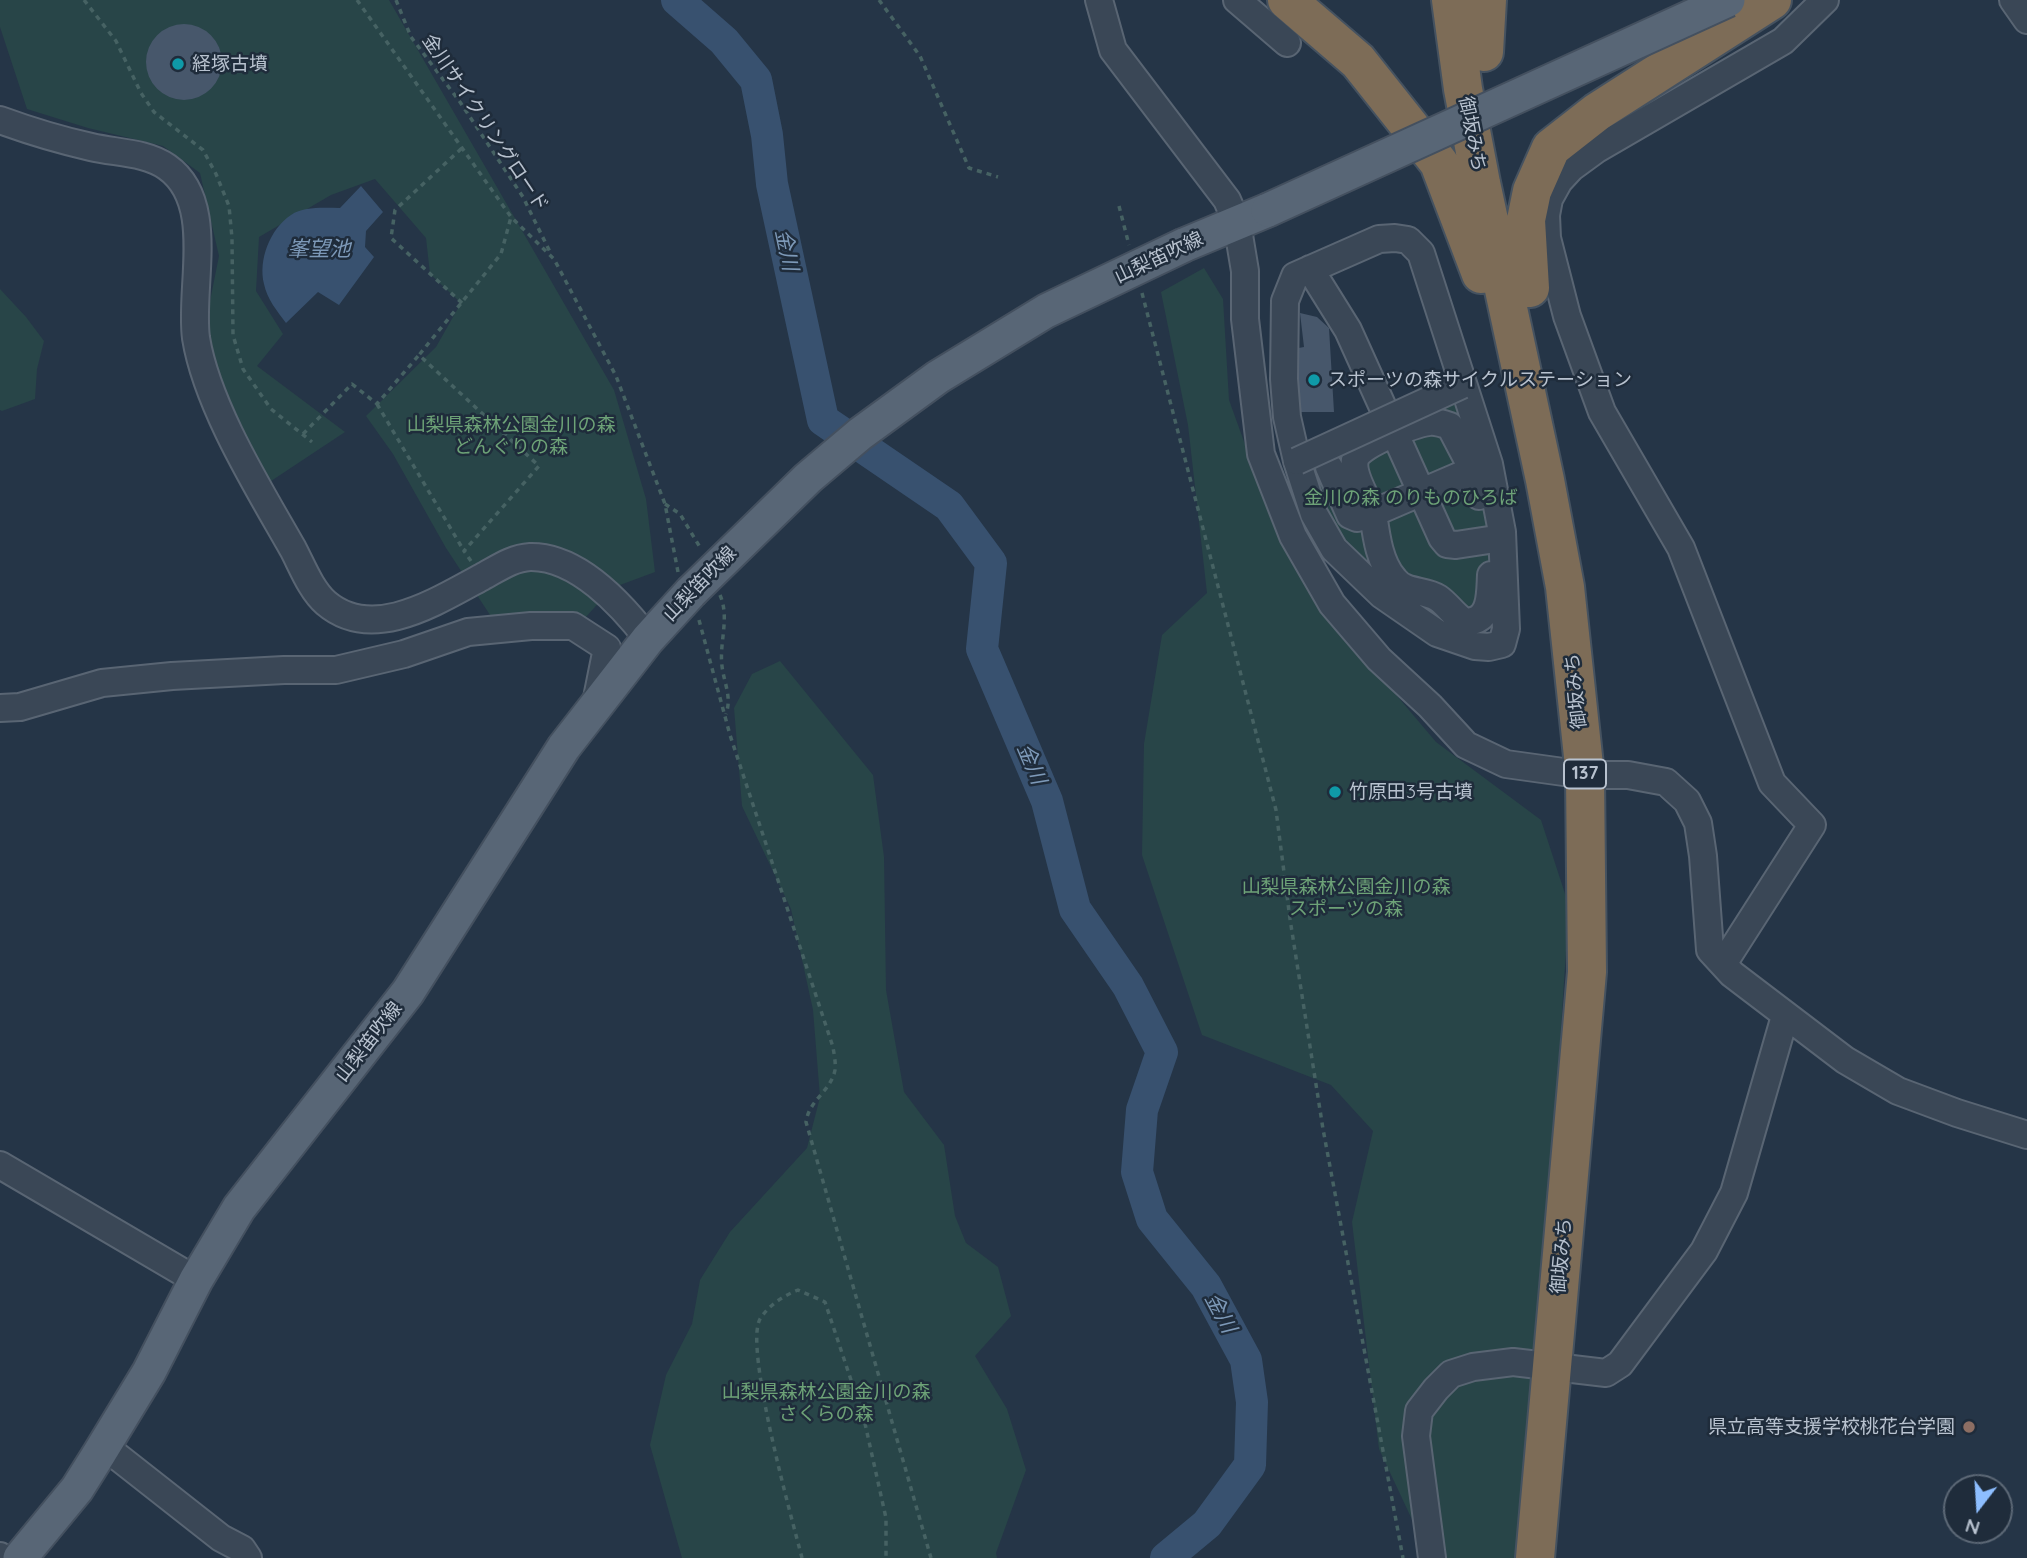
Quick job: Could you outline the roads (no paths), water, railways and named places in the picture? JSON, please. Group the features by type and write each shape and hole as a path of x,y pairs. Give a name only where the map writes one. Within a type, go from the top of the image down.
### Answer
{"highway":[{"path":"1287,0 1358,61 1438,163 1490,297 1509,370 1545,480"},
{"name":"御坂みち","path":"1451,0 1463,89 1481,183 1545,480 1565,587 1595,775 1609,817 1610,969 1588,1254 1564,1367 1535,1558"},
{"name":"御坂みち","path":"1476,0 1509,195 1580,525 1598,680 1595,775"},
{"path":"1484,52 1487,0"},
{"path":"1530,288 1526,220 1532,191 1551,148 1597,112 1772,0"},
{"name":"御坂みち","path":"1556,1558 1564,1367"}],"main road":[{"name":"山梨笛吹線","path":"20,1558 77,1489 104,1446 149,1371 196,1280 239,1208 408,992 536,789 596,703 648,639 691,592 808,478 860,434 938,377 1046,311 1184,245 1268,210 1728,0"}],"street":[{"path":"1098,0 1113,50 1227,200 1237,223 1245,271 1245,319 1261,454 1293,536 1332,604 1379,659 1430,706 1466,745 1506,764 1595,775 1628,775 1666,782 1687,801 1698,823 1710,950 1732,974 1845,1060 1898,1091 2027,1135"},
{"path":"1237,0 1287,43"},
{"path":"1723,964 1812,825 1772,783 1681,548 1602,412 1567,316 1547,238 1546,215 1549,199 1571,168 1597,149 1783,41 1825,0"},
{"path":"2013,0 2027,20"},
{"path":"0,120 94,148 145,157 167,167 182,181 192,200 197,233 196,337 208,383 259,489 325,602 341,613 355,618 374,621 395,618 514,560 531,557 557,562 592,582 624,608 648,639"},
{"path":"1379,239 1408,240 1421,253 1489,464 1502,531 1506,629 1502,644 1489,648 1475,646 1437,633 1382,595 1334,550 1314,514 1297,461 1287,417 1284,379 1285,301 1295,276 1310,269 1379,239"},
{"path":"1310,269 1348,330 1442,538 1447,544 1456,545 1489,540"},
{"path":"1297,461 1462,384"},
{"path":"1430,421 1450,426 1473,470 1492,555 1490,600 1479,619 1468,622 1437,597 1409,590 1393,578 1377,540 1373,513 1354,467 1362,449 1430,421"},
{"path":"1329,467 1350,515 1357,517 1373,513 1473,470"},
{"path":"0,708 20,706 103,683 172,676 336,670 404,654 468,632 531,626 573,626 607,648 596,703"},
{"path":"1432,1558 1416,1436 1419,1411 1451,1374 1473,1367 1513,1362 1605,1373 1620,1364 1704,1251 1734,1193 1785,1016"},
{"path":"0,1165 196,1280"},
{"path":"104,1446 221,1538 242,1549 248,1558"}],"water":[{"name":"峯望池","path":"361,186 383,212 366,231 365,247 374,257 339,305 318,292 286,323 265,289 263,265 267,246 277,228 291,215 308,209 340,208"}],"waterway":[{"name":"金川","path":"677,0 724,41 756,80 767,135 772,184 823,420 949,506 991,563 982,649 1047,801 1075,909 1128,986 1162,1052 1142,1110 1137,1172 1152,1219 1206,1286 1246,1360 1252,1402 1250,1465 1207,1524 1166,1558"}],"place":[{"name":"経塚古墳","path":"178,64"},
{"name":"スポーツの森サイクルステーション","path":"1314,380"},
{"name":"竹原田3号古墳","path":"1335,792"},
{"name":"県立高等支援学校桃花台学園","path":"1969,1427"}],"park label":[{"name":"山梨県森林公園金川の森 どんぐりの森","path":"511,436"},
{"name":"金川の森 のりものひろば","path":"1411,498"},
{"name":"山梨県森林公園金川の森 スポーツの森","path":"1346,898"},
{"name":"山梨県森林公園金川の森 さくらの森","path":"826,1403"}]}
